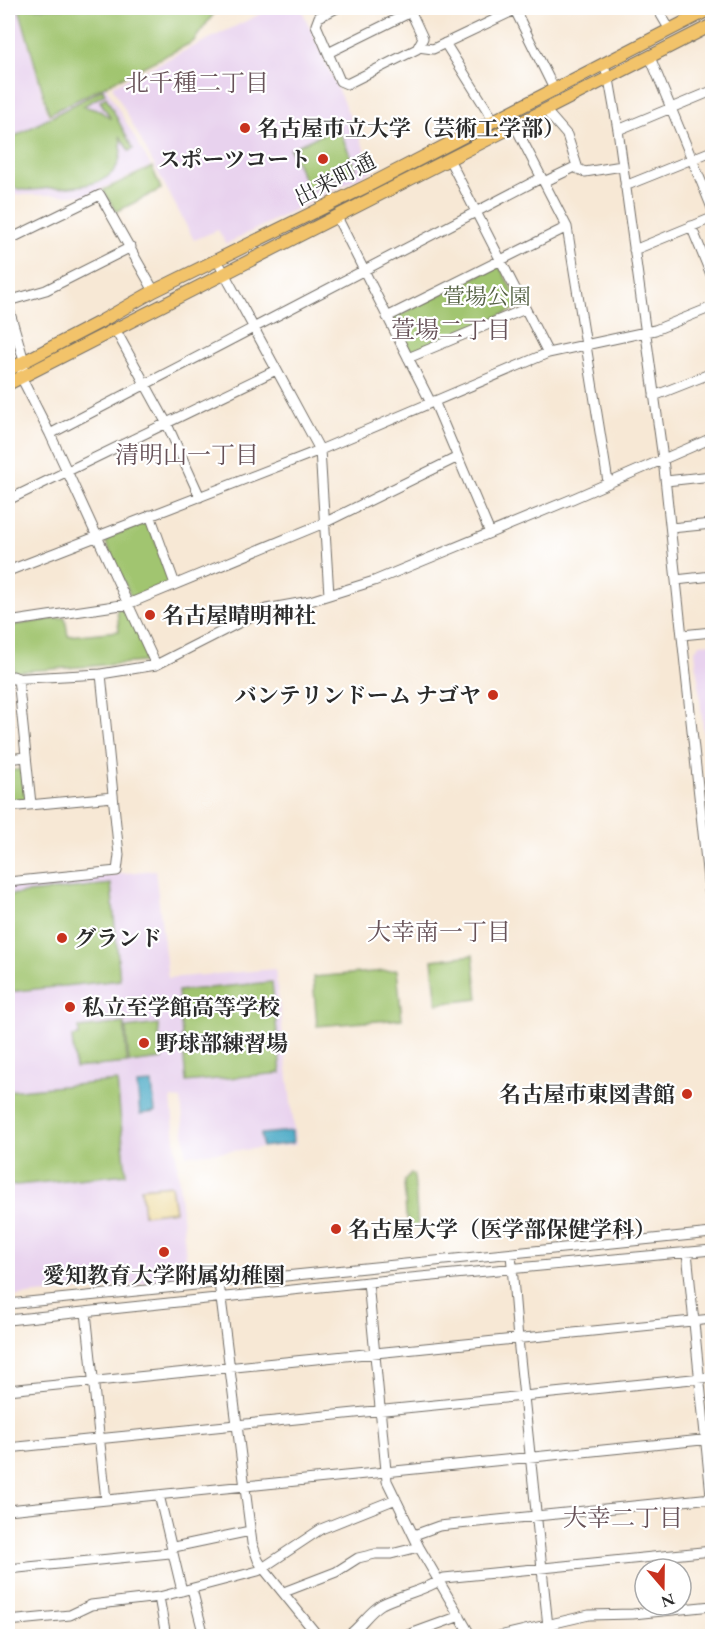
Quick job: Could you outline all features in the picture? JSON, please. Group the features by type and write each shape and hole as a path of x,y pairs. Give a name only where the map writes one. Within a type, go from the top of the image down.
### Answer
{"main road":[{"name":"出来町通","path":"8,370 154,291 293,224 604,66 712,8"},
{"name":"出来町通","path":"8,384 712,25"}],"street":[{"path":"328,53 410,10 423,38 417,49 347,84 340,81 328,53 316,25 319,17 337,8"},
{"path":"657,8 670,30"},
{"path":"418,47 433,50 517,9 555,91"},
{"path":"445,44 494,121"},
{"path":"650,57 712,208"},
{"path":"604,66 609,79 618,130 666,481 712,917"},
{"path":"618,130 712,91"},
{"path":"546,111 567,135 577,166 585,172 622,166"},
{"path":"515,126 567,227 608,482"},
{"path":"625,186 712,152"},
{"path":"449,159 548,353"},
{"path":"50,434 476,212 577,166"},
{"path":"8,240 100,195 154,291"},
{"path":"337,217 432,402 490,533"},
{"path":"634,250 712,218"},
{"path":"692,226 712,277"},
{"path":"387,317 567,227"},
{"path":"8,301 46,290 131,247"},
{"path":"217,260 320,450 329,595"},
{"path":"8,306 24,361 21,377 50,434 156,665"},
{"path":"8,571 320,450 548,353 646,333 712,307"},
{"path":"408,358 525,309"},
{"path":"115,329 166,422 200,497"},
{"path":"8,500 276,370"},
{"path":"654,396 712,373"},
{"path":"8,679 101,674 156,665 266,609 310,601 374,581 712,438"},
{"path":"8,622 128,604 324,523 458,457"},
{"path":"666,481 712,476"},
{"path":"150,515 175,584"},
{"path":"671,528 712,524"},
{"path":"676,580 712,576"},
{"path":"682,635 712,632"},
{"path":"8,674 18,678"},
{"path":"8,882 117,871 119,855 101,674"},
{"path":"18,678 31,804"},
{"path":"8,759 26,757"},
{"path":"8,807 113,797"},
{"path":"8,1304 712,1233"},
{"path":"8,1320 368,1282 712,1250"},
{"path":"687,1252 710,1440 712,1505"},
{"path":"511,1254 549,1636"},
{"path":"368,1282 387,1481 419,1547 471,1636"},
{"path":"219,1283 244,1486 255,1553 263,1568 318,1636"},
{"path":"86,1312 106,1500"},
{"path":"8,1390 712,1319"},
{"path":"8,1448 712,1377"},
{"path":"8,1510 710,1440"},
{"path":"159,1495 182,1591"},
{"path":"414,1535 439,1526 712,1498"},
{"path":"8,1622 70,1615 91,1605 159,1597 258,1571 321,1529 396,1499"},
{"path":"8,1569 170,1552 174,1547 250,1531"},
{"path":"284,1592 317,1581 358,1558 375,1554 391,1554 419,1547"},
{"path":"352,1635 381,1605 444,1578 712,1551"},
{"path":"192,1589 204,1636"},
{"path":"159,1597 166,1636"},
{"path":"499,1636 589,1615 633,1614 712,1606"},
{"path":"405,1636 460,1616"}],"shaded area":[{"path":"8,8 18,8 48,116 104,84 151,166 88,195 8,195"},
{"name":"名古屋市立大学（芸術工学部）","path":"273,8 301,8 374,170 226,244 218,230 194,240 112,86"},
{"path":"712,643 712,813 695,650 700,644"},
{"path":"155,870 168,978 275,969 296,1145 186,1155 181,1099 171,1098 188,1279 8,1297 8,886"}],"green space":[{"path":"19,8 218,8 193,42 49,114"},
{"path":"103,89 105,94 83,106 100,111 111,119 100,101 106,97 133,149 129,151 120,136 121,152 118,165 111,173 102,180 79,186 29,190 18,189 8,184 8,140"},
{"name":"スポーツコート","path":"338,127 356,169 309,190 290,149"},
{"path":"152,167 161,189 116,212 103,190"},
{"name":"萱場公園","path":"497,266 500,267 520,305 518,308 414,353 409,352 393,318"},
{"path":"145,523 149,524 170,581 168,585 136,599 131,597 106,543 108,537"},
{"path":"117,609 127,609 149,657 144,662 14,672 8,626 65,617 68,636 119,631"},
{"path":"23,769 26,801 8,803 8,771"},
{"name":"グランド","path":"111,884 120,980 8,992 8,895"},
{"path":"473,955 478,999 437,1004 432,960"},
{"path":"397,970 402,1019 317,1026 313,977"},
{"path":"272,982 281,1073 186,1082 178,991"},
{"path":"124,1023 127,1063 75,1068 72,1037 79,1036 79,1028"},
{"name":"野球部練習場","path":"158,1024 162,1059 129,1063 126,1028"},
{"path":"117,1081 126,1174 8,1186 8,1091"},
{"path":"411,1173 414,1175 418,1227 410,1226 406,1215 404,1181"}],"sand":[{"path":"171,1185 175,1211 144,1215 141,1188"}],"water":[{"path":"152,1083 155,1112 140,1114 137,1084"},
{"path":"292,1131 293,1143 262,1147 261,1134"}],"place":[{"name":"名古屋市立大学（芸術工学部）","path":"245,128"},
{"name":"スポーツコート","path":"323,159"},
{"name":"名古屋晴明神社","path":"150,615"},
{"name":"バンテリンドーム ナゴヤ","path":"493,695"},
{"name":"グランド","path":"62,938"},
{"name":"私立至学館高等学校","path":"70,1007"},
{"name":"野球部練習場","path":"144,1043"},
{"name":"名古屋市東図書館","path":"687,1094"},
{"name":"名古屋大学（医学部保健学科）","path":"336,1229"},
{"name":"愛知教育大学附属幼稚園","path":"164,1252"}],"district":[{"name":"北千種二丁目","path":"197,82"},
{"name":"萱場二丁目","path":"451,329"},
{"name":"清明山一丁目","path":"187,454"},
{"name":"大幸南一丁目","path":"439,931"},
{"name":"大幸二丁目","path":"623,1517"}]}
